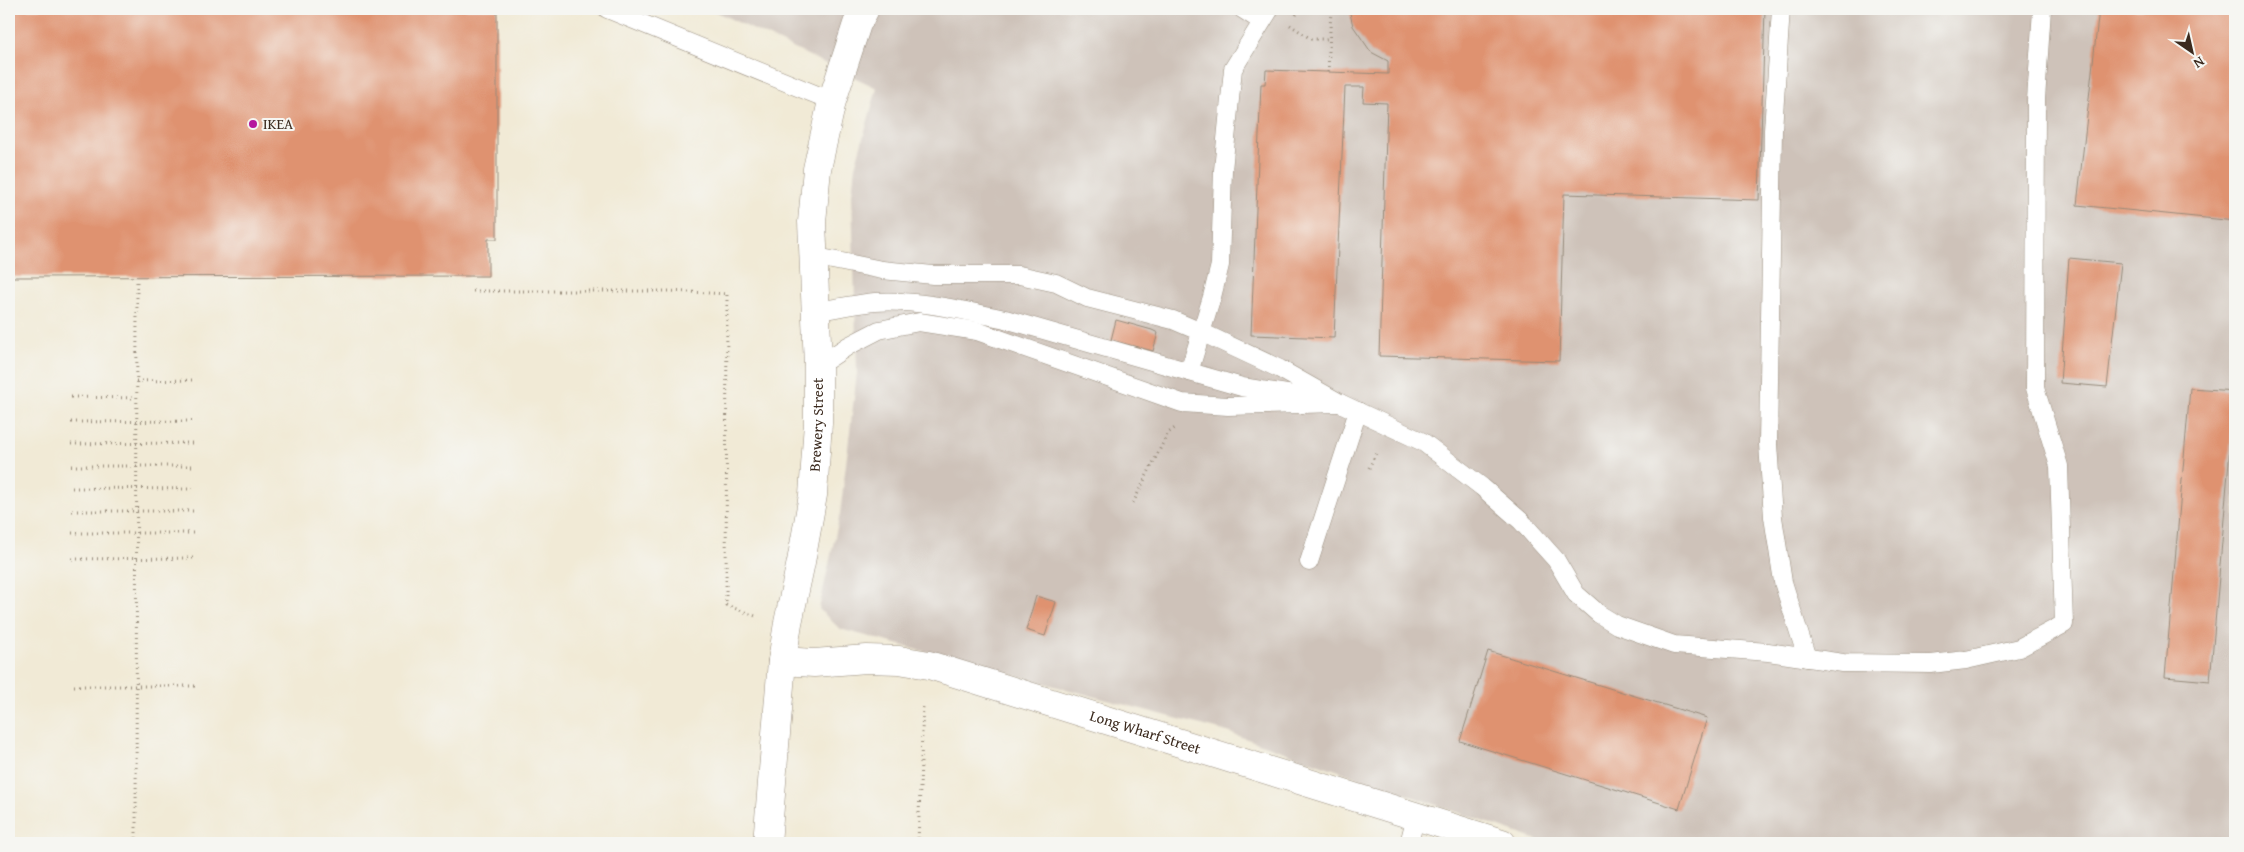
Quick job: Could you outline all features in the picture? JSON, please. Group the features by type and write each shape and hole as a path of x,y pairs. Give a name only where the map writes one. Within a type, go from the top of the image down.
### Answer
{"street":[{"name":"Brewery Street","path":"767,843 782,661 813,495 818,423 818,366 814,312 812,222 817,169 832,102 857,24 865,9"},
{"name":"Long Wharf Street","path":"782,661 814,663 867,659 899,660 929,664 1502,843"}],"lane":[{"path":"607,9 832,102"},
{"path":"1189,372 1220,265 1223,170 1233,69 1266,15 1242,9"},
{"path":"1781,9 1773,130 1768,444 1773,517 1783,582 1806,658"},
{"path":"812,256 882,270 933,275 1019,274 1056,283 1087,298 1173,320 1202,332 1280,369 1340,403 1423,442 1482,487 1521,521 1556,560 1576,594 1599,614 1617,625 1674,645 1752,650 1866,664 1949,662 2019,648 2064,624 2059,466 2035,388 2036,100 2042,9"},
{"path":"814,312 876,302 935,306 1005,319 1242,387 1340,403"},
{"path":"818,366 848,346 879,330 919,322 977,331 1182,403 1228,406 1340,403"},
{"path":"1309,562 1358,411"},
{"path":"1409,843 1416,816"}],"path":[{"path":"1328,72 1331,9"},
{"path":"1290,25 1311,39 1330,39"},
{"path":"136,279 136,843"},
{"path":"474,291 670,291 727,294 726,605 759,618"},
{"path":"136,381 195,380"},
{"path":"71,397 136,398"},
{"path":"71,422 195,421"},
{"path":"1133,503 1168,433 1180,424"},
{"path":"71,444 195,442"},
{"path":"71,466 196,466"},
{"path":"72,488 196,488"},
{"path":"72,511 196,511"},
{"path":"72,533 196,532"},
{"path":"72,559 197,558"},
{"path":"74,686 198,686"},
{"path":"918,843 923,706"}],"shaded area":[{"path":"710,9 2235,9 2235,843 1546,843 1224,731 840,629 819,609 840,514 857,373 852,194 855,167 877,88"}],"building":[{"name":"IKEA","path":"9,9 497,9 497,239 488,239 488,276 9,277"},
{"path":"1349,9 1765,9 1759,200 1564,194 1559,361 1379,356 1387,103 1363,102 1364,87 1345,87 1334,338 1251,335 1261,84 1265,84 1266,70 1388,74 1388,61 1371,52 1353,26"},
{"path":"2099,9 2235,9 2235,221 2077,205"},
{"path":"2069,258 2121,263 2107,387 2060,383"},
{"path":"1116,320 1158,333 1153,351 1111,340"},
{"path":"2190,388 2235,391 2210,681 2165,677"},
{"path":"1036,596 1056,602 1045,636 1026,630"},
{"path":"1488,651 1707,718 1679,809 1460,741"}],"place":[{"name":"IKEA","path":"253,124"}]}
